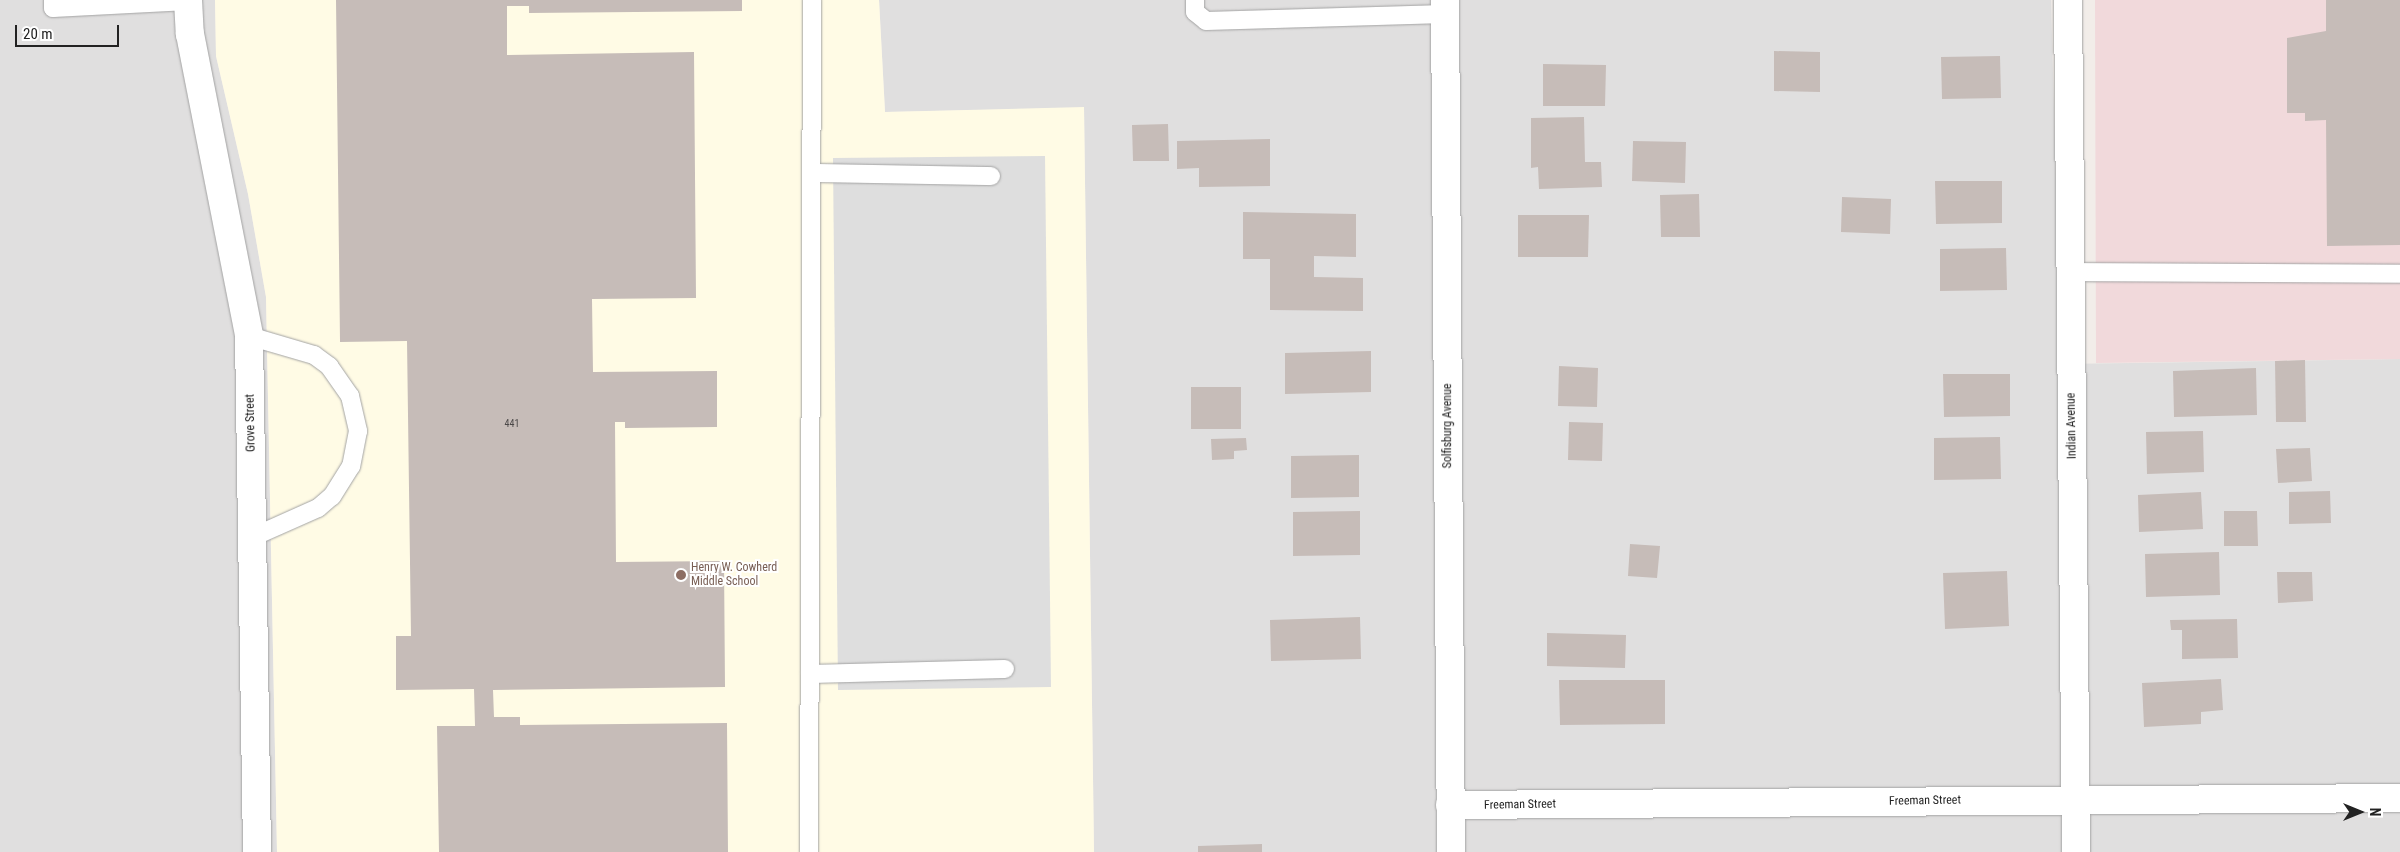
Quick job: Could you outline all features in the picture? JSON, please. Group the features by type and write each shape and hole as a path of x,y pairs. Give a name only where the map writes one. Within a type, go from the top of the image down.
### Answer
{"street":[{"name":"Grove Street","path":"188,0 190,34 249,336 257,852"},
{"name":"Indian Avenue","path":"2068,0 2076,852"},
{"name":"Solfisburg Avenue","path":"1445,7 1451,852"},
{"name":"Freeman Street","path":"1450,805 2400,798"}],"lane":[{"path":"53,0 53,8 188,0"},
{"path":"809,852 812,0"},
{"path":"1195,0 1195,12 1206,21 1445,7"},
{"path":"812,174 991,176"},
{"path":"2070,272 2400,274"},
{"path":"249,336 314,355 329,366 350,396 358,432 351,466 332,496 318,508 252,537"},
{"path":"810,674 1005,669"}],"shaded area":[{"path":"0,0 215,0 216,56 248,194 266,297 277,852 0,852"},
{"name":"Henry W. Cowherd Middle School","path":"215,0 879,0 885,112 1084,107 1094,852 277,852 266,297 248,194 216,56"},
{"path":"879,0 2051,0 2061,364 2400,359 2400,852 1094,852 1084,108 885,112"},
{"path":"2095,0 2400,0 2400,359 2096,363"},
{"path":"1045,156 1051,687 838,690 833,158"}],"building":[{"path":"336,0 742,0 742,11 529,13 529,6 507,6 507,55 694,52 696,298 592,299 593,372 717,371 717,427 625,428 625,422 615,422 616,562 724,561 725,687 493,690 494,717 520,717 520,725 727,723 728,852 439,852 437,726 475,726 474,689 396,690 396,636 411,636 407,341 340,342"},
{"path":"2326,0 2400,0 2400,245 2327,246 2326,120 2305,121 2305,113 2287,113 2287,38 2326,31"},
{"path":"1774,51 1820,52 1820,92 1774,91"},
{"path":"2000,56 2001,98 1942,99 1941,57"},
{"path":"1543,64 1606,65 1605,106 1543,106"},
{"path":"1584,117 1585,162 1601,162 1602,187 1539,189 1538,167 1531,168 1531,118"},
{"path":"1168,124 1169,161 1133,161 1132,125"},
{"path":"1270,139 1270,186 1199,187 1199,168 1177,169 1177,141"},
{"path":"1633,141 1686,142 1685,183 1632,181"},
{"path":"1935,181 2002,181 2002,223 1936,224"},
{"path":"1699,194 1700,237 1661,237 1660,195"},
{"path":"1842,197 1891,199 1890,234 1841,232"},
{"path":"1243,212 1356,214 1356,257 1314,256 1314,277 1363,278 1363,311 1270,310 1270,259 1243,259"},
{"path":"1518,215 1589,215 1588,257 1518,257"},
{"path":"2006,248 2007,290 1940,291 1940,249"},
{"path":"1371,351 1371,392 1285,394 1285,353"},
{"path":"2305,360 2306,422 2276,422 2275,361"},
{"path":"1559,366 1598,368 1597,407 1558,406"},
{"path":"2256,368 2257,415 2174,417 2173,371"},
{"path":"1943,374 2010,374 2010,416 1944,417"},
{"path":"1191,387 1241,387 1241,429 1191,429"},
{"path":"1569,422 1603,423 1602,461 1568,460"},
{"path":"2203,431 2204,472 2147,474 2146,432"},
{"path":"2000,437 2001,479 1934,480 1934,438"},
{"path":"1246,438 1247,450 1234,451 1234,459 1212,460 1211,439"},
{"path":"2310,448 2312,481 2278,483 2276,449"},
{"path":"1359,455 1359,497 1291,498 1291,456"},
{"path":"2330,491 2331,523 2289,524 2289,492"},
{"path":"2201,492 2203,529 2139,532 2138,495"},
{"path":"1360,511 1360,555 1293,556 1293,512"},
{"path":"2224,511 2257,511 2258,546 2224,546"},
{"path":"1630,544 1660,546 1657,578 1628,576"},
{"path":"2219,552 2220,595 2146,597 2145,554"},
{"path":"2007,571 2009,626 1945,629 1943,573"},
{"path":"2277,572 2312,572 2313,601 2278,603"},
{"path":"1360,617 1361,659 1271,661 1270,620"},
{"path":"2237,619 2238,658 2182,659 2182,630 2171,630 2170,620"},
{"path":"1547,633 1626,635 1625,668 1547,666"},
{"path":"2221,679 2223,710 2201,712 2201,724 2144,727 2142,683"},
{"path":"1559,680 1665,680 1665,724 1560,725"},
{"path":"1262,844 1262,852 1198,852 1198,846"}],"place":[{"name":"Henry W. Cowherd Middle School","path":"681,575"}]}
